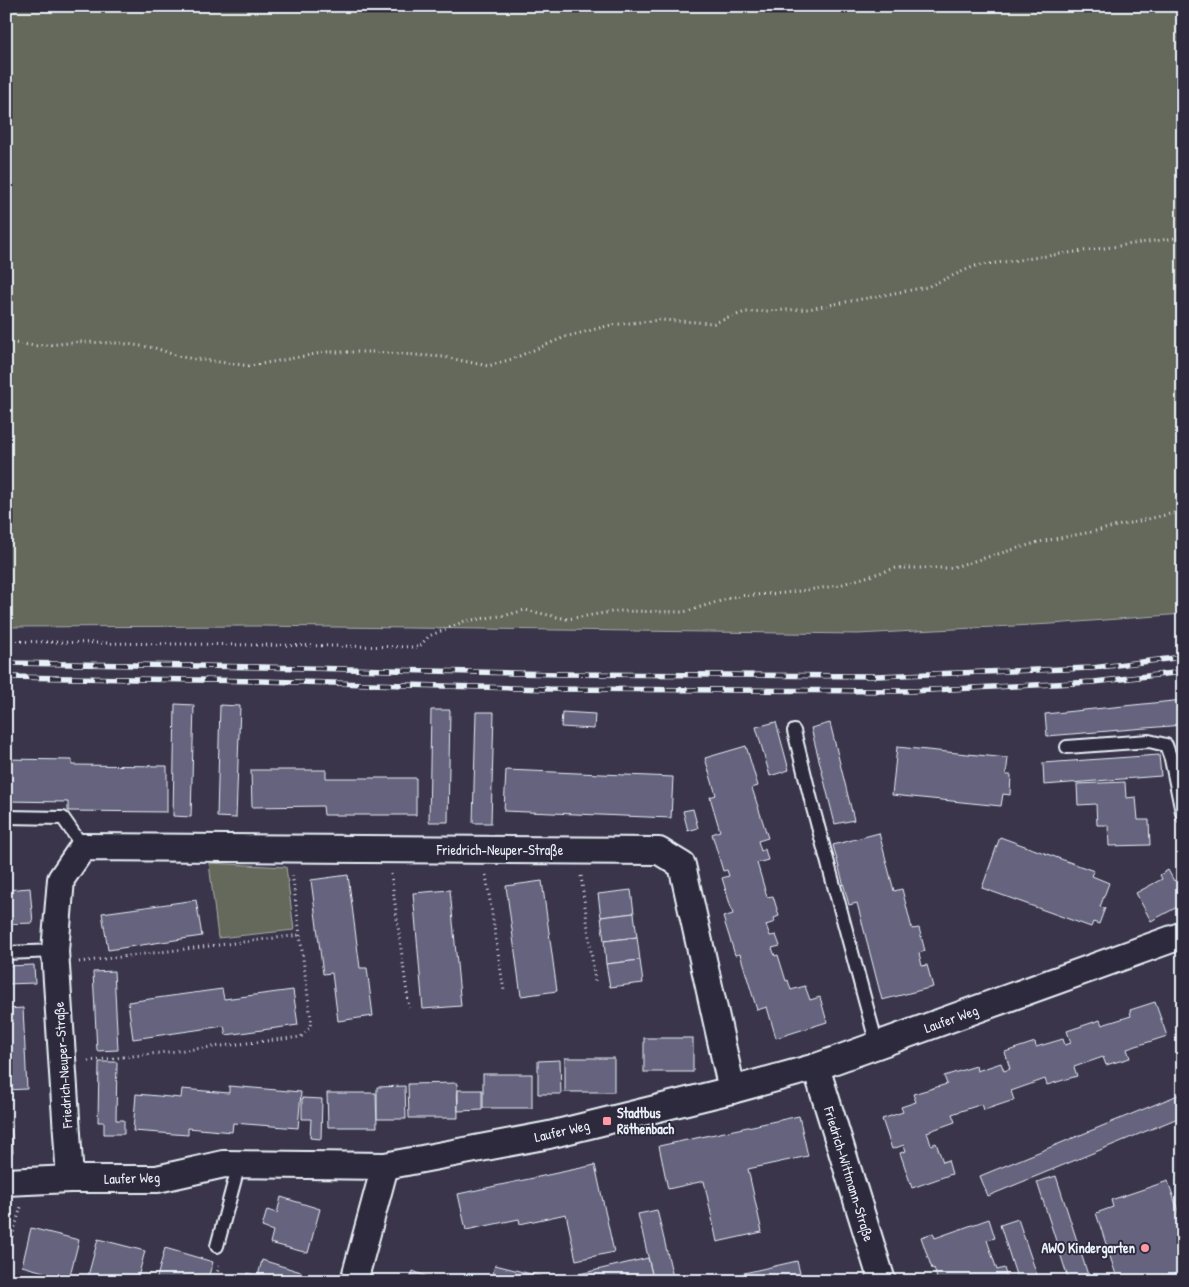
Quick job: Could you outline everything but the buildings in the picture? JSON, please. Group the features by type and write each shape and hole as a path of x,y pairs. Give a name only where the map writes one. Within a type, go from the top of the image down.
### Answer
{"street":[{"name":"Friedrich-Neuper-Straße","path":"70,1179 56,958 61,879 83,847 659,851 682,865 732,1090"},
{"name":"Laufer Weg","path":"18,1181 156,1179 224,1164 385,1166 549,1134 732,1090 816,1067 1183,935"},
{"name":"Friedrich-Wittmann-Straße","path":"816,1067 882,1281"},
{"path":"354,1281 385,1166"}],"lane":[{"path":"794,731 877,1045"},
{"path":"1067,747 1149,741 1166,745 1171,759 1183,817"},
{"path":"6,817 63,818 83,847"},
{"path":"6,953 56,958"},
{"path":"216,1246 239,1164"}],"path":[{"path":"6,342 37,346 79,342 120,344 155,348 181,357 250,366 327,352 373,352 444,357 488,366 512,359 565,336 611,325 660,320 714,323 745,312 808,309 926,287 976,266 1183,238"},
{"path":"6,641 419,647 429,636 465,621 507,615 526,610 567,619 618,611 684,612 736,596 785,593 836,586 896,568 950,568 1039,542 1183,511"},
{"path":"62,1064 301,1037 310,1028 311,1020 289,848"},
{"path":"387,849 410,1008"},
{"path":"482,850 504,990"},
{"path":"578,850 595,981"},
{"path":"56,958 300,935"},
{"path":"6,1256 18,1181"}],"shaded area":[{"path":"6,6 1183,6 1183,614 1052,624 858,634 258,626 6,627"},
{"path":"209,863 286,867 294,930 218,938"}],"railway":[{"path":"6,663 559,674 876,676 1092,668 1183,657"},
{"path":"6,677 260,681 549,689 911,691 1094,682 1183,672"}],"place":[{"name":"Stadtbus Röthenbach","path":"607,1121"},
{"name":"AWO Kindergarten","path":"1145,1248"}]}
